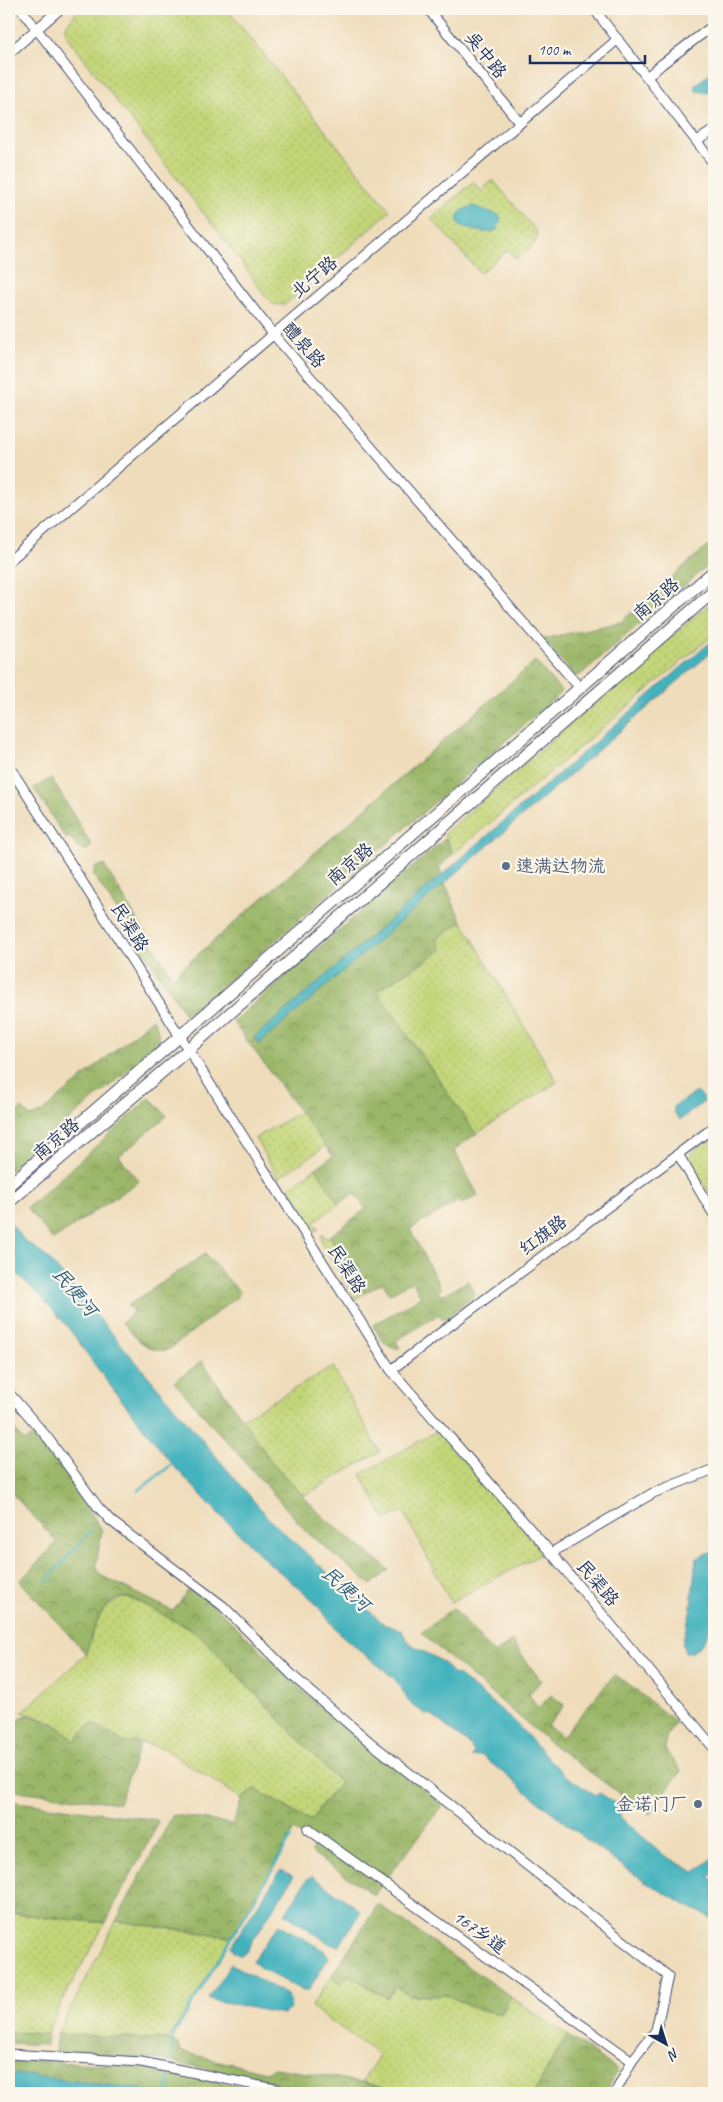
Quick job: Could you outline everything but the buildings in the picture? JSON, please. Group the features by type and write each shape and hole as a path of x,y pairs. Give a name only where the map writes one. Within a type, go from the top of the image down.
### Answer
{"main road":[{"name":"南京路","path":"9,1185 714,571"},
{"name":"南京路","path":"9,1202 189,1049 714,591"}],"street":[{"name":"醴泉路","path":"21,9 273,334 580,688"},
{"path":"9,53 60,9"},
{"name":"吴中路","path":"428,9 520,123"},
{"path":"594,9 714,164"},
{"path":"647,77 714,26"},
{"name":"北宁路","path":"9,561 618,39"},
{"path":"697,141 714,130"},
{"name":"民渠路","path":"9,766 391,1370 551,1553 714,1748"},
{"name":"红旗路","path":"391,1370 714,1127"},
{"path":"678,1154 714,1214"},
{"path":"9,1393 47,1437 98,1507 111,1521 223,1606 295,1678 371,1743 668,1976 656,2030 632,2061 615,2093"},
{"path":"551,1553 653,1493 714,1469"},
{"name":"167乡道","path":"308,1829 632,2061"},
{"path":"9,2054 141,2062 294,2093"}],"green space":[{"path":"79,9 227,9 390,211 284,305 273,304 67,37 65,27"},
{"path":"493,180 536,231 537,239 531,247 516,259 508,250 480,273 431,218 474,182 481,191"},
{"path":"714,540 714,560 580,675 575,676 543,639 621,622"},
{"path":"714,600 714,634 453,854 444,834"},
{"path":"535,661 562,692 195,1010 185,1014 93,874 96,867 104,865 172,977"},
{"path":"51,778 92,846 85,851 78,848 70,837 66,839 34,788"},
{"path":"445,839 453,854 439,867 462,921 437,939 442,950 377,991 476,1134 454,1150 478,1195 462,1204 460,1200 410,1229 441,1289 438,1291 441,1296 468,1281 475,1295 443,1320 439,1314 396,1341 400,1348 395,1348 387,1345 373,1325 421,1297 413,1281 389,1294 383,1282 365,1293 330,1236 366,1209 354,1193 339,1204 316,1168 333,1156 233,1022"},
{"path":"462,921 557,1082 476,1134 377,991 441,950 436,939"},
{"path":"152,1019 158,1031 158,1045 9,1171 9,1120 22,1108 30,1117 42,1112"},
{"path":"150,1098 167,1116 119,1156 139,1181 53,1240 27,1208"},
{"path":"300,1112 326,1146 278,1178 255,1138"},
{"path":"714,1135 714,1203 689,1157 695,1149"},
{"path":"316,1168 339,1204 314,1222 319,1229 313,1231 287,1189"},
{"path":"323,1234 326,1238 330,1236 365,1293 356,1299 322,1244 321,1237"},
{"path":"205,1254 240,1292 237,1297 168,1350 153,1349 147,1346 136,1338 122,1323 132,1313 133,1309 127,1306"},
{"path":"202,1361 274,1465 322,1516 389,1570 371,1585 309,1534 174,1382"},
{"path":"333,1367 380,1452 303,1496 274,1465 241,1419"},
{"path":"9,1425 25,1442 36,1433 58,1461 102,1530 96,1566 100,1575 173,1611 190,1588 217,1608 303,1691 443,1805 374,1895 311,1852 315,1846 294,1830 232,1937 116,1921 173,1815 233,1824 242,1799 255,1789 310,1821 340,1783 203,1638 139,1602 129,1598 119,1598 111,1602 99,1617 86,1654 20,1581 57,1542 9,1490"},
{"path":"439,1430 545,1552 451,1602 403,1511 385,1520 361,1474"},
{"path":"122,1598 140,1602 151,1607 176,1620 203,1638 340,1783 310,1821 255,1789 242,1799 163,1748 135,1741 125,1743 94,1724 86,1729 75,1741 65,1731 40,1718 22,1712 86,1654 93,1631 101,1614 106,1607"},
{"path":"453,1608 494,1654 512,1641 541,1681 529,1694 538,1709 551,1695 564,1705 548,1726 562,1737 615,1674 676,1722 666,1737 665,1750 681,1771 650,1814 549,1742 421,1633"},
{"path":"29,1715 54,1724 75,1741 88,1726 94,1724 125,1743 135,1741 140,1745 119,1803 9,1790 9,1729 22,1717"},
{"path":"9,1801 157,1820 158,1824 105,1923 9,1913"},
{"path":"378,1904 511,1997 501,2014 473,2008 448,1995 411,1996 396,1986 387,1998 348,1974 341,1984 331,1977"},
{"path":"9,1913 105,1923 62,2001 47,2034 9,2032"},
{"path":"116,1921 232,1937 168,2040 57,2034"},
{"path":"347,1974 387,1998 396,1986 411,1996 448,1995 473,2008 501,2014 511,1997 567,2035 534,2093 401,2093 362,2082 379,2055 311,2007 331,1977 341,1984"},
{"path":"9,2032 47,2034 46,2045 9,2043"},
{"path":"57,2034 168,2040 178,2044 182,2052 265,2072 275,2068 362,2082 401,2093 328,2093 163,2060 55,2052"},
{"path":"567,2035 618,2070 605,2093 534,2093"},
{"path":"9,2059 145,2067 275,2093 158,2093 9,2075"}],"water":[{"path":"714,70 714,88 707,93 696,91 695,85"},
{"path":"473,206 499,215 501,218 497,230 488,232 477,231 466,228 458,223 459,214 466,208"},
{"path":"714,639 714,650 259,1044 254,1038"},
{"path":"697,1092 702,1096 704,1102 680,1120 674,1112 674,1106"},
{"name":"民便河","path":"9,1221 24,1240 48,1258 270,1520 385,1625 402,1630 405,1638 417,1648 447,1666 452,1674 458,1675 511,1718 563,1774 596,1796 600,1793 613,1802 619,1802 622,1806 620,1814 622,1819 664,1855 695,1872 714,1857 714,1873 708,1877 714,1880 714,1919 652,1886 622,1866 481,1755 471,1757 474,1753 470,1745 430,1714 426,1715 409,1702 395,1679 340,1634 313,1600 268,1562 172,1464 108,1383 67,1326 9,1266"},
{"path":"714,1552 714,1623 703,1643 693,1652 685,1652 682,1643 690,1614 696,1559 706,1553"},
{"path":"281,1870 293,1876 292,1879 245,1953 241,1956 233,1952 231,1946"},
{"path":"312,1876 361,1911 339,1947 329,1943 285,1914 308,1878"},
{"path":"279,1924 325,1951 329,1957 308,1991 303,1991 259,1967 253,1961"},
{"path":"231,1964 287,1995 291,2002 289,2010 282,2014 208,1999"},
{"path":"9,2073 139,2089 160,2093 9,2093"}],"waterway":[{"path":"138,1491 175,1462"},
{"path":"46,1581 92,1530"},
{"path":"172,2061 173,2036 291,1838"},
{"path":"167,2093 170,2074"}],"place":[{"name":"速满达物流","path":"506,866"},
{"name":"金诺门厂","path":"698,1804"}]}
